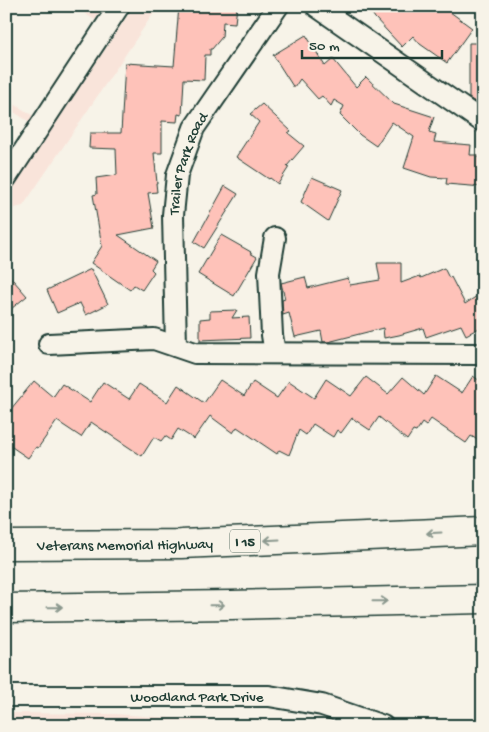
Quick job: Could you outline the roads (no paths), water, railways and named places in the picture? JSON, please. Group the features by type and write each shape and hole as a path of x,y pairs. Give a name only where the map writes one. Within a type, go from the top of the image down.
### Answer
{"highway":[{"name":"Veterans Memorial Highway","path":"6,545 181,544 483,530"},
{"path":"6,608 483,599"}],"street":[{"path":"6,178 119,6"},
{"name":"Trailer Park Road","path":"176,346 174,215 178,175 194,128 278,6"},
{"path":"316,6 483,122"},
{"path":"274,238 269,273 272,335 275,353"},
{"path":"49,344 154,339 195,353 483,354"},
{"name":"Woodland Park Drive","path":"6,696 269,696 322,705 383,726"}]}
